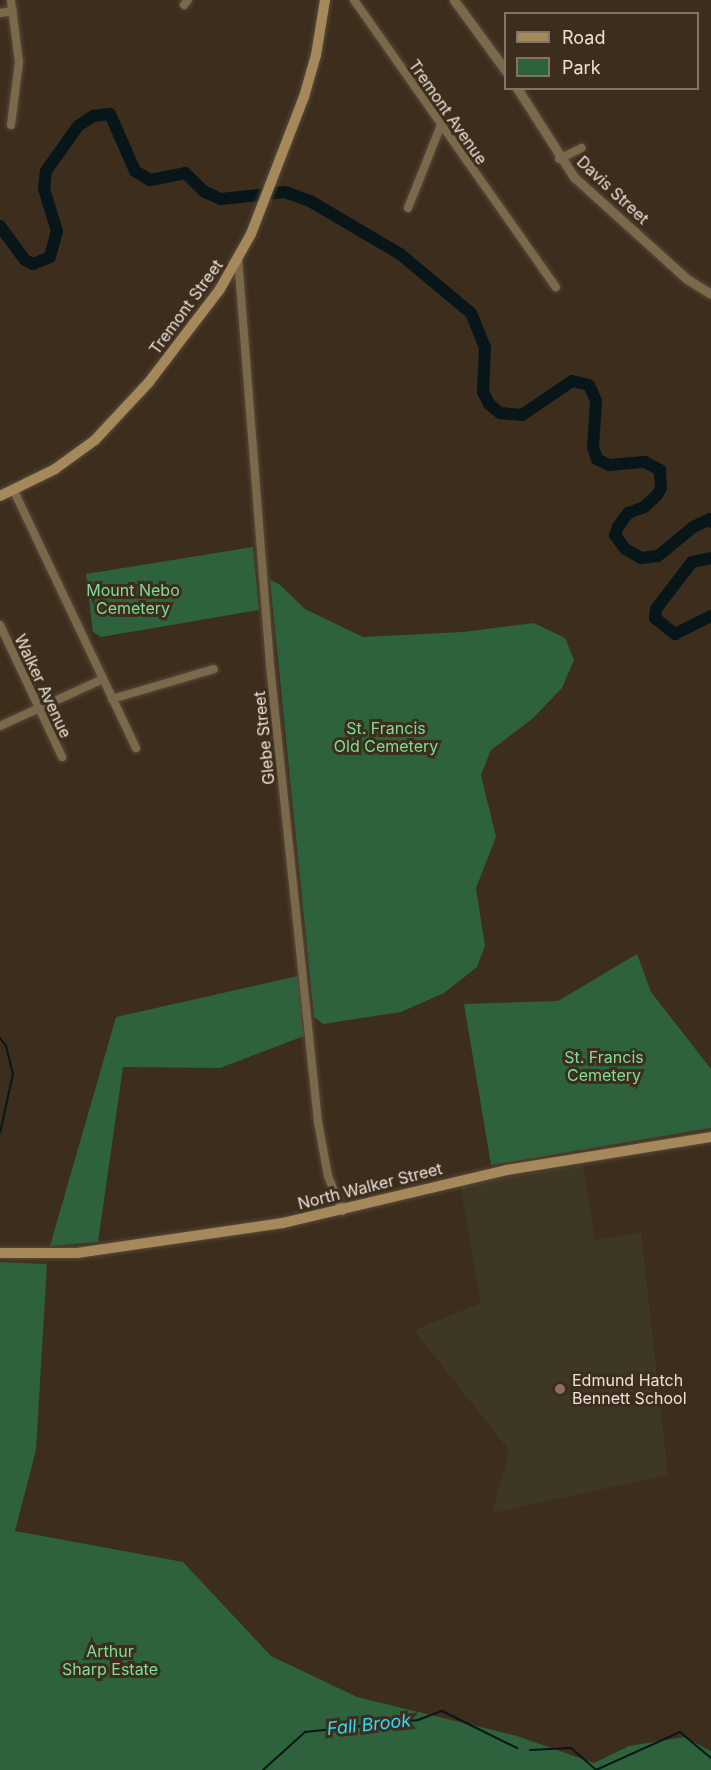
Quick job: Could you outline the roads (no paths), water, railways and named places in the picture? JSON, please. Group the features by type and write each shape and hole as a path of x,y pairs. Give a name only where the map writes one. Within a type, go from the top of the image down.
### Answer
{"main road":[{"name":"Tremont Street","path":"0,496 67,461 104,431 187,334 238,258 274,176 311,75 325,0"},
{"name":"North Walker Street","path":"0,1253 77,1253 342,1211 498,1171 711,1137"}],"street":[{"path":"11,0 19,62 11,125"},
{"name":"Tremont Avenue","path":"354,0 556,287"},
{"path":"454,0 504,68"},
{"path":"0,13 13,11"},
{"name":"Davis Street","path":"518,90 559,159 580,183 687,279 711,294"},
{"path":"408,208 441,125"},
{"path":"559,159 582,148"},
{"name":"Glebe Street","path":"238,258 270,665 318,1122 328,1176 342,1211"},
{"path":"13,489 136,748"},
{"name":"Walker Avenue","path":"0,626 62,757"},
{"path":"112,699 214,669"},
{"path":"0,726 103,679"}],"waterway":[{"path":"0,226 25,260 33,264 50,257 57,231 44,189 46,171 78,126 93,116 110,114 135,171 150,180 185,173 205,192 221,199 285,192 310,201 400,254 471,313 485,347 483,392 489,404 500,413 522,415 572,381 589,385 596,401 593,447 597,459 609,465 645,462 660,470 661,488 657,495 644,507 628,513 618,527 615,535 625,549 641,558 658,556 693,527 710,519 711,522"},
{"path":"711,558 692,562 656,609 655,618 675,634 711,616"},
{"path":"0,1038 6,1046 13,1074 0,1133"},
{"name":"Fall Brook","path":"263,1770 305,1732 418,1720 442,1711 517,1748"},
{"name":"Fall Brook","path":"530,1750 571,1748 596,1770 680,1732 711,1758"}],"place":[{"name":"Edmund Hatch Bennett School","path":"560,1389"}],"park label":[{"name":"Mount Nebo Cemetery","path":"133,599"},
{"name":"St. Francis Old Cemetery","path":"386,737"},
{"name":"St. Francis Cemetery","path":"604,1066"},
{"name":"Arthur Sharp Estate","path":"110,1660"}]}
